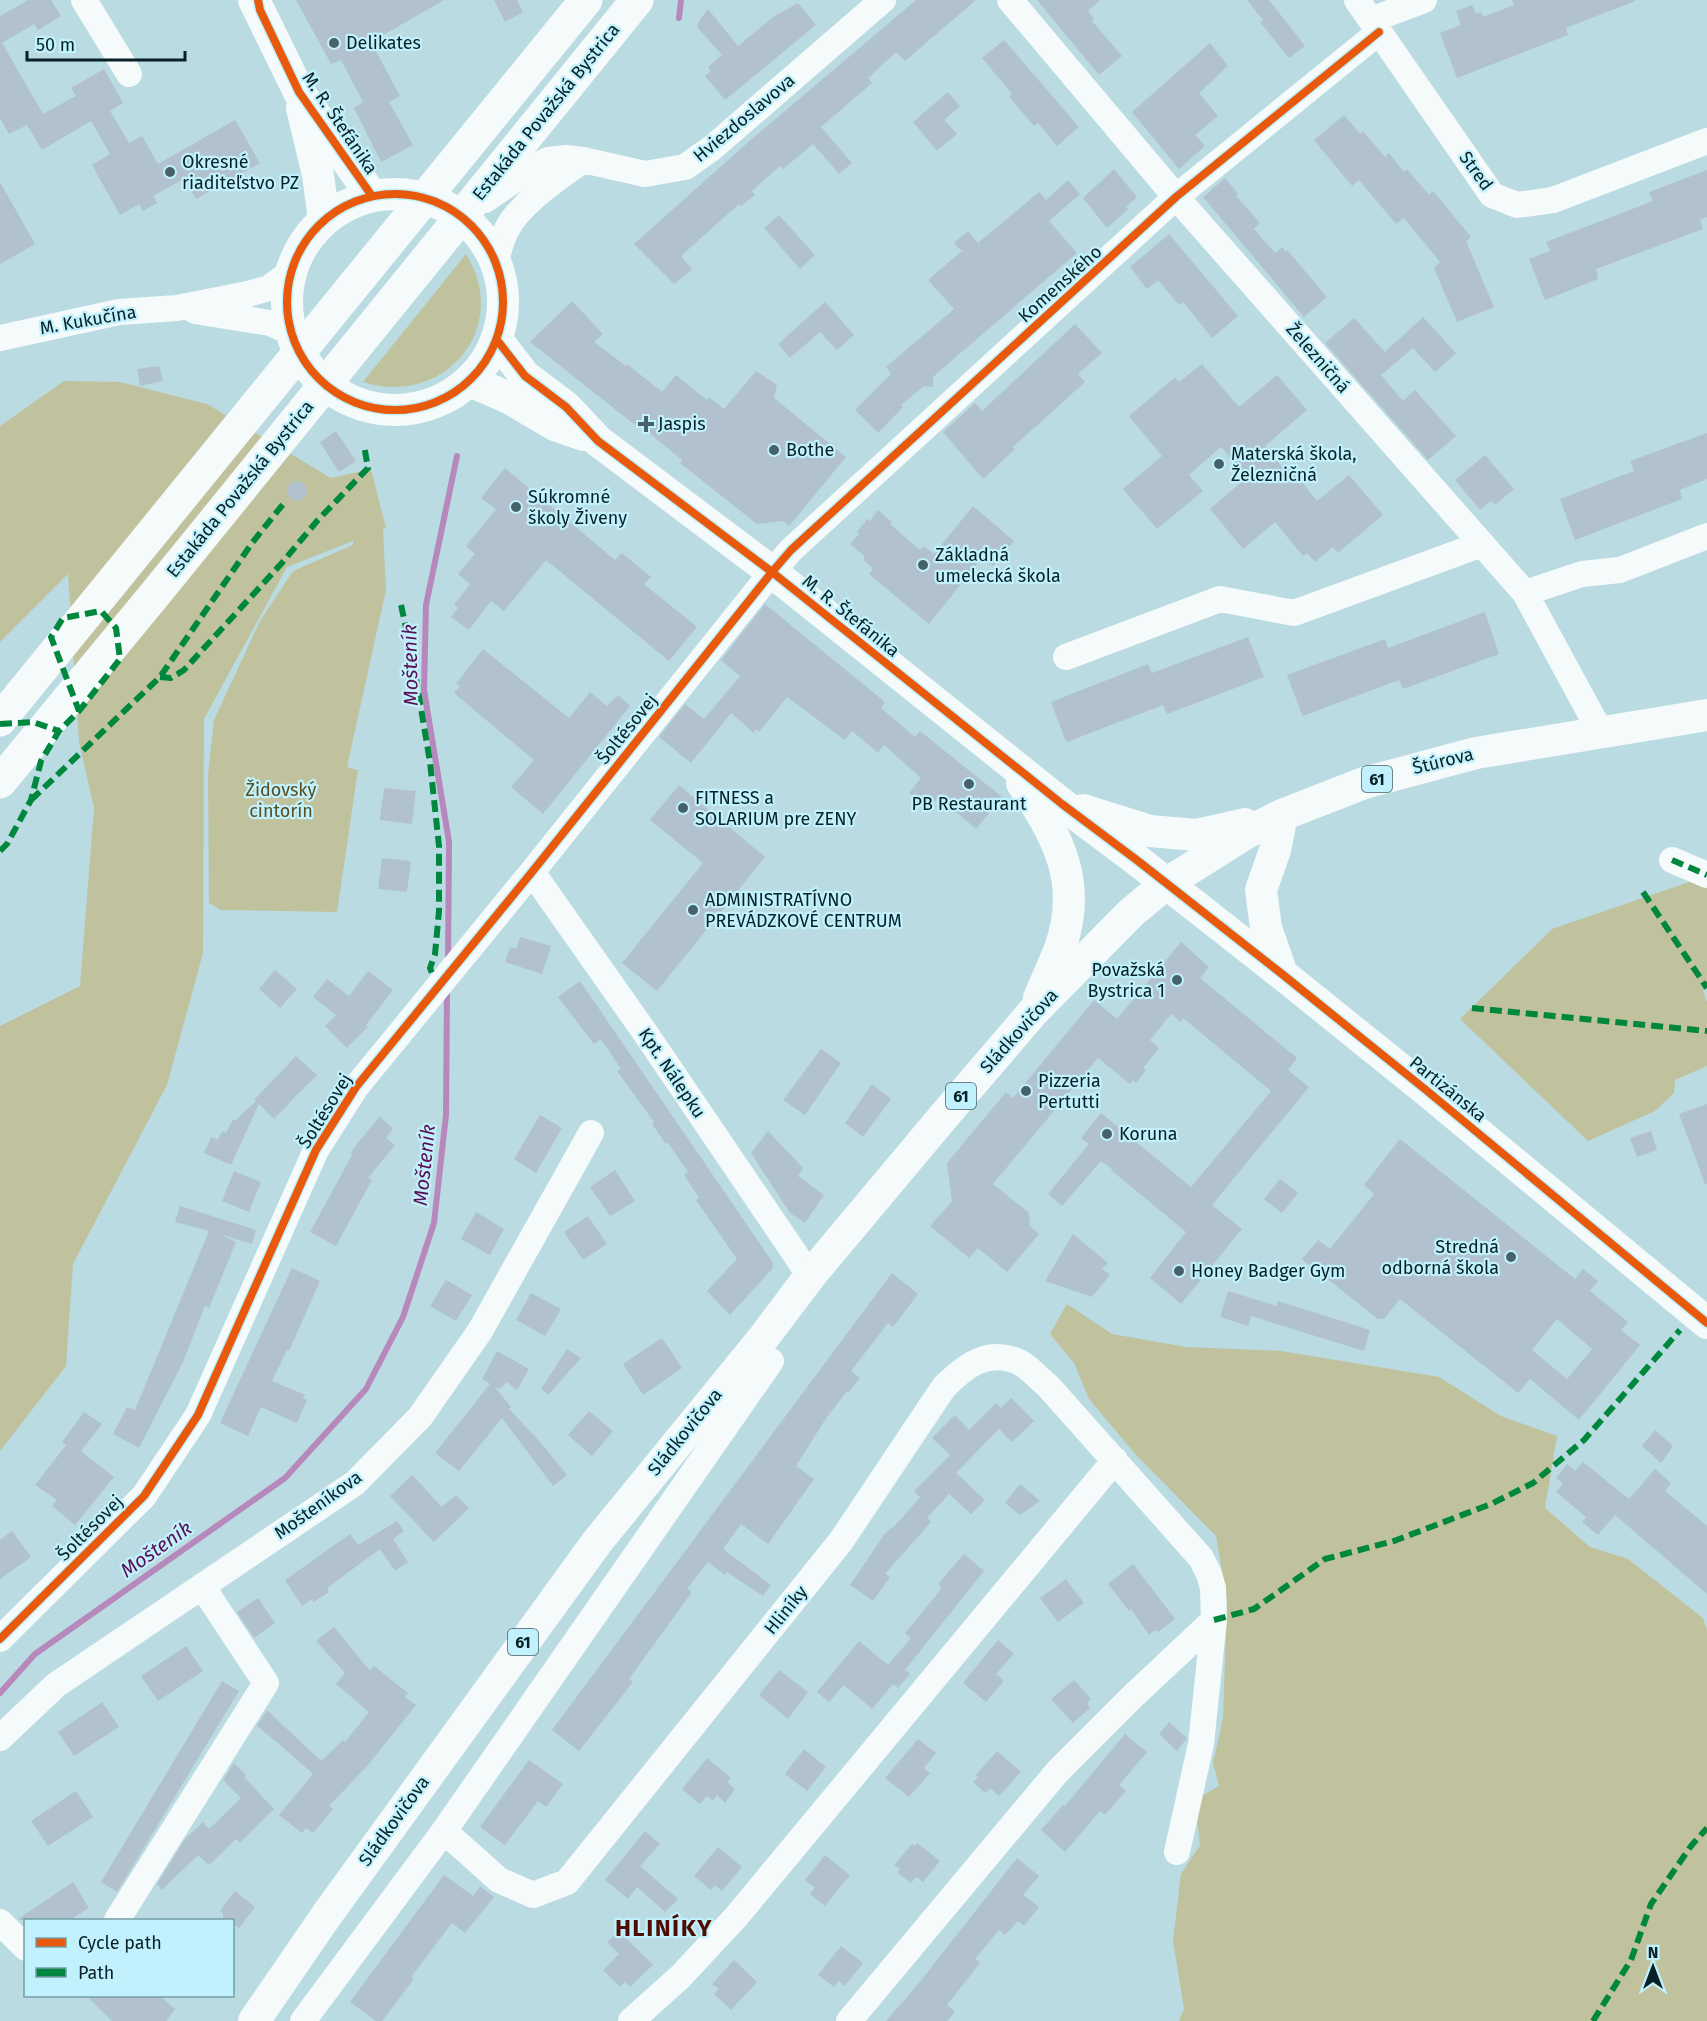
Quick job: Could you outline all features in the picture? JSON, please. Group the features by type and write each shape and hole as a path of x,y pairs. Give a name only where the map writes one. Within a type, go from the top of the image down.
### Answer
{"highway":[{"path":"0,720 585,0"},
{"name":"Estakáda Považská Bystrica","path":"0,782 149,602 636,0"}],"main road":[{"name":"M. R. Štefánika","path":"257,3 298,92 372,196"},
{"name":"M. R. Štefánika","path":"298,92 318,175 324,220"},
{"path":"404,194 420,196 450,208 463,217 487,244 496,260 501,275 504,300 502,324 497,340 481,369 470,381 445,399 431,405 403,410 375,409 343,397 328,388 305,363 291,332 287,302 291,272 304,244 324,220 346,205 372,196 404,194"},
{"name":"M. R. Štefánika","path":"497,340 525,376 566,407 598,441 772,572 1062,804 1167,883"},
{"name":"M. R. Štefánika","path":"470,381 509,398 555,425 598,441"},
{"name":"Štúrova","path":"1167,883 1220,849 1282,815 1364,783 1510,746 1707,715"},
{"path":"1007,760 1056,838 1070,890 1069,912 1059,950 1033,1012"},
{"path":"1062,804 1150,831 1196,835 1282,815 1275,850 1261,890 1266,928 1282,974"},
{"name":"Sládkovičova","path":"254,2021 326,1916 597,1542 767,1349 810,1276 1033,1012 1132,912 1167,883"},
{"name":"Partizánska","path":"1167,883 1426,1090 1707,1323"}],"street":[{"path":"84,0 129,74"},
{"name":"Hviezdoslavova","path":"463,217 499,189 548,160 566,158 583,160 645,174 685,167 712,148 883,0"},
{"name":"Železničná","path":"1010,0 1176,197 1524,593 1601,733"},
{"path":"1369,17 1424,0"},
{"name":"Komenského","path":"772,572 791,550 1369,17"},
{"name":"Stred","path":"1369,17 1492,195 1517,205 1552,200 1707,141"},
{"path":"496,260 507,229 519,214 537,195 583,160"},
{"name":"M. Kukučína","path":"0,338 119,312 177,308 249,294 269,288 291,272"},
{"name":"M. Kukučína","path":"177,308 260,321 291,332"},
{"path":"1524,593 1582,574 1620,570 1707,537"},
{"path":"1066,657 1220,599 1293,613 1482,544"},
{"name":"Šoltésovej","path":"0,1639 144,1496 192,1424 203,1405 316,1150 356,1087 458,964 772,572"},
{"path":"1672,860 1707,875"},
{"name":"Kpt. Nálepku","path":"532,872 646,1034 810,1276"},
{"name":"Mošteníkova","path":"0,1738 56,1685 355,1483 420,1417 480,1331 591,1133"},
{"name":"Sládkovičova","path":"303,2021 444,1831 767,1349"},
{"name":"Hliníky","path":"444,1831 499,1880 532,1895 567,1882 841,1541 944,1387 973,1362 988,1358 1003,1358 1019,1363 1048,1386 1200,1558 1209,1574 1213,1588 1214,1620 1202,1744 1177,1852"},
{"path":"631,2021 680,1977 735,1917 1115,1460"},
{"path":"118,1919 266,1683 202,1587"},
{"path":"849,2021 1058,1771 1214,1620"},
{"path":"0,1922 24,1946"}],"green space":[{"path":"466,254 478,282 481,309 475,334 462,356 443,372 420,383 393,387 363,382"},
{"name":"Židovský cintorín","path":"64,381 120,382 207,404 331,478 371,469 386,528 383,529 386,590 347,767 358,770 337,912 221,910 209,903 208,775 214,720 260,621 293,571 353,545 353,541 287,567 204,719 203,953 167,1085 73,1264 66,1366 0,1451 0,1026 80,986 94,808 79,742 68,574 0,642 0,426"},
{"path":"1698,879 1707,882 1707,988 1703,990 1707,1002 1707,1066 1675,1080 1674,1093 1655,1111 1588,1141 1460,1019 1552,929"},
{"path":"1067,1304 1112,1334 1186,1347 1281,1351 1439,1377 1501,1416 1557,1436 1545,1508 1590,1547 1628,1559 1703,1618 1707,1630 1707,2021 1179,2021 1184,2009 1173,1941 1181,1874 1200,1845 1195,1800 1219,1786 1213,1763 1223,1718 1227,1601 1216,1536 1136,1455 1089,1399 1074,1363 1050,1334"}],"building":[{"path":"28,0 51,0 61,16 38,30 34,24 2,43 43,114 76,96 71,88 104,69 123,103 110,111 129,143 142,136 158,164 235,120 260,163 196,199 184,179 153,196 157,203 143,211 139,204 120,215 92,165 110,154 91,121 42,150 27,125 9,134 0,118 0,16"},
{"path":"296,0 444,0 371,42 400,96 389,102 413,145 381,162 354,108 363,102 341,60 331,64"},
{"path":"494,0 517,0 523,12 505,22"},
{"path":"916,0 976,0 905,61 896,52 868,78 872,83 821,127 852,163 839,174 813,144 783,169 780,166 752,191 755,195 741,206 739,204 681,256 692,269 674,284 634,244 746,144"},
{"path":"1037,0 1100,0 1088,11 1094,19 1092,21 1122,56 1099,75"},
{"path":"1247,0 1269,0 1305,46 1289,58 1260,22 1263,20"},
{"path":"1512,0 1635,1 1566,28 1568,35 1457,78 1440,33 1461,25 1456,11 1472,5 1476,14 1481,12 1483,17 1514,5"},
{"path":"798,3 816,25 725,100 705,76 711,71 708,67 722,55 697,27 708,9 738,46 778,13"},
{"path":"1004,40 1079,127 1057,146 1038,123 1034,126 1009,97 1012,94 982,58"},
{"path":"1210,43 1228,66 1199,93 1218,116 1195,135 1205,146 1179,169 1132,112"},
{"path":"948,92 960,106 944,120 957,134 937,151 913,122"},
{"path":"1344,115 1360,134 1363,131 1385,157 1389,153 1404,172 1407,169 1429,195 1433,191 1471,237 1466,241 1494,307 1457,322 1434,268 1440,262 1404,218 1396,224 1359,180 1352,186 1314,140"},
{"path":"1114,169 1137,197 1126,207 1128,209 1107,228 1083,198"},
{"path":"1707,170 1707,217 1700,219 1703,229 1596,269 1598,279 1545,300 1529,259 1550,251 1546,242 1653,201 1649,192"},
{"path":"1225,178 1238,194 1236,196 1260,223 1254,229 1275,253 1283,247 1285,251 1287,250 1327,297 1304,317 1203,197"},
{"path":"1068,180 1080,194 1049,221 1077,253 936,374 933,378 933,387 924,386 901,405 903,407 878,433 855,410 891,374 886,367 954,309 928,280 962,251 954,243 968,231 978,243 1039,192 1046,200"},
{"path":"0,182 35,244 0,264"},
{"path":"779,215 815,255 800,269 764,228"},
{"path":"1169,234 1238,316 1212,338 1183,302 1179,305 1158,280 1147,289 1130,267"},
{"path":"572,301 603,334 594,342 626,366 627,364 662,392 676,375 707,400 709,397 724,409 756,371 777,385 774,398 846,457 789,526 783,521 757,524 680,463 682,460 637,423 635,425 530,342"},
{"path":"825,302 854,335 837,350 820,332 790,358 778,344"},
{"path":"1423,317 1456,353 1435,372 1413,348 1381,375 1403,401 1415,390 1456,436 1428,460 1325,343 1354,318 1385,352"},
{"path":"1075,324 1102,353 1078,374 1085,382 1013,447 1015,449 983,479 943,432 975,403 982,411"},
{"path":"1202,364 1239,407 1277,375 1307,410 1265,446 1285,471 1290,467 1317,501 1349,475 1383,515 1338,553 1333,547 1315,562 1307,553 1303,556 1275,522 1243,549 1210,509 1247,477 1221,447 1189,475 1203,491 1157,529 1123,489 1162,456 1129,416 1175,377 1179,382"},
{"path":"159,366 163,381 140,386 137,369"},
{"path":"336,431 356,461 339,472 320,442"},
{"path":"1707,433 1707,479 1680,490 1682,499 1575,540 1560,499 1634,471 1630,461"},
{"path":"1485,455 1514,489 1495,505 1491,501 1480,510 1455,480"},
{"path":"505,468 615,560 622,553 651,577 644,584 697,627 669,661 546,560 504,611 491,601 469,630 451,617 458,608 454,605 470,584 458,574 475,554 466,546 496,509 481,498"},
{"path":"297,481 304,484 307,491 304,498 297,501 290,498 287,491 290,484"},
{"name":"Základná umelecká škola","path":"973,506 1014,541 993,566 982,558 929,624 869,574 873,569 864,560 864,556 850,544 859,534 857,532 867,519 870,521 878,510 892,522 890,524 920,550 924,546 934,554"},
{"path":"765,604 885,702 881,708 915,737 920,731 1002,797 976,829 938,797 929,808 909,793 921,778 884,745 878,753 852,731 845,740 787,697 759,732 756,729 754,733 731,713 691,763 659,737 685,704 704,719 740,676 721,660"},
{"path":"1485,612 1499,654 1403,689 1399,680 1303,716 1287,675 1385,639 1388,648"},
{"path":"1248,637 1264,677 1167,714 1163,705 1067,742 1065,739 1051,702 1148,664 1152,673"},
{"path":"483,649 569,718 590,692 607,706 618,695 630,706 543,814 511,787 534,760 454,693 460,686 456,684"},
{"name":"ADMINISTRATÍVNO PREVÁDZKOVÉ CENTRUM","path":"679,785 765,857 657,991 622,963 703,863 650,820"},
{"path":"384,788 416,791 412,824 380,820"},
{"path":"382,858 411,861 407,892 378,889"},
{"path":"520,937 551,946 542,974 505,962 510,947 516,949"},
{"path":"1181,942 1209,967 1200,978 1297,1058 1288,1070 1309,1087 1212,1205 1242,1229 1181,1304 1150,1278 1186,1232 1112,1169 1101,1161 1062,1206 1048,1194 1089,1144 1081,1138 1101,1113 1191,1187 1271,1091 1183,1018 1181,1022 1171,1014 1150,1040 1159,1048 1143,1068 1146,1070 1136,1083 1133,1080 1130,1084 1098,1058 993,1184 1029,1213 1030,1226 1039,1234 1007,1272 978,1248 969,1258 930,1226 952,1201 947,1163 1006,1092 1013,1098 1094,1000 1117,1019"},
{"path":"275,970 297,989 280,1008 259,989"},
{"path":"368,971 393,990 366,1025 368,1027 347,1048 325,1026 336,1015 313,997 327,979 349,996"},
{"path":"580,981 773,1263 772,1269 730,1315 707,1291 737,1259 696,1200 699,1198 684,1175 688,1172 668,1143 666,1144 652,1124 654,1122 617,1071 621,1069 601,1039 594,1044 558,997"},
{"path":"821,1049 841,1063 805,1115 783,1100"},
{"path":"296,1056 317,1075 274,1119 259,1104 231,1165 204,1153 211,1137 218,1140 222,1131 226,1133 233,1119 235,1121 256,1101 254,1100"},
{"path":"872,1084 891,1099 863,1137 845,1123"},
{"path":"1707,1104 1707,1184 1705,1184 1679,1114"},
{"path":"540,1115 562,1128 536,1173 514,1159"},
{"path":"380,1116 393,1129 386,1138 395,1145 368,1178 372,1180 336,1246 310,1232 352,1155 353,1149"},
{"path":"768,1131 803,1168 798,1176 824,1195 805,1223 790,1213 751,1153"},
{"path":"1651,1131 1657,1150 1637,1157 1630,1138"},
{"path":"1400,1139 1575,1279 1583,1269 1598,1281 1590,1291 1628,1322 1621,1330 1640,1345 1579,1420 1530,1379 1518,1393 1400,1299 1384,1319 1378,1319 1302,1259 1318,1240 1330,1249 1374,1194 1364,1185","holes":["1557,1319 1592,1349 1567,1379 1532,1350"]},
{"path":"615,1170 635,1201 610,1216 590,1187"},
{"path":"234,1171 261,1182 249,1212 222,1201"},
{"path":"1280,1179 1298,1193 1282,1213 1264,1199"},
{"path":"180,1206 256,1230 252,1244 219,1234 236,1242 209,1308 205,1306 183,1362 139,1448 113,1434 127,1407 135,1410 209,1231 175,1222"},
{"path":"476,1212 504,1229 490,1255 461,1239"},
{"path":"588,1216 607,1244 583,1260 564,1232"},
{"path":"1073,1234 1108,1263 1102,1269 1110,1275 1092,1297 1045,1281"},
{"path":"292,1268 320,1281 289,1351 287,1350 272,1381 305,1395 303,1398 307,1400 297,1423 261,1407 248,1436 220,1423"},
{"path":"892,1273 918,1294 893,1327 888,1323 851,1371 860,1378 825,1420 796,1466 814,1479 768,1544 741,1524 723,1549 771,1585 763,1596 727,1572 725,1575 708,1562 687,1589 692,1592 629,1679 633,1682 579,1751 552,1730"},
{"path":"446,1280 472,1295 456,1321 430,1306"},
{"path":"1228,1291 1277,1306 1278,1301 1370,1330 1364,1351 1251,1316 1248,1326 1220,1317"},
{"path":"531,1293 561,1309 545,1336 516,1320"},
{"path":"662,1338 682,1368 643,1395 623,1364"},
{"path":"567,1349 581,1358 548,1395 541,1389"},
{"path":"497,1351 529,1369 517,1390 507,1382 499,1389 495,1387 511,1407 509,1409 567,1475 553,1486 502,1418 459,1471 435,1453 490,1384 482,1379"},
{"path":"1011,1398 1034,1421 1012,1442 999,1429 956,1473 985,1500 971,1514 949,1494 927,1518 931,1522 885,1574 890,1577 873,1601 850,1585 884,1535 920,1497 914,1491 950,1455 932,1438 955,1415 969,1430 996,1403 1001,1408"},
{"path":"589,1411 613,1431 592,1456 568,1435"},
{"path":"84,1412 102,1424 81,1451 114,1477 75,1525 52,1506 57,1500 35,1485 66,1445 62,1442"},
{"path":"1655,1430 1673,1446 1661,1463 1642,1446"},
{"path":"1583,1462 1629,1499 1655,1469 1671,1483 1665,1491 1707,1526 1707,1594 1615,1515 1598,1535 1582,1522 1586,1517 1556,1492 1563,1484 1556,1478 1567,1464 1575,1471"},
{"path":"412,1475 442,1507 456,1495 469,1508 434,1542 390,1496"},
{"path":"1020,1484 1040,1501 1020,1515 1005,1503"},
{"path":"397,1521 404,1531 393,1539 408,1562 395,1571 380,1549 327,1588 329,1592 314,1602 312,1599 302,1606 285,1580 350,1534 358,1545"},
{"path":"12,1531 31,1557 0,1579 0,1540"},
{"path":"964,1554 984,1571 905,1670 910,1674 898,1688 893,1684 872,1709 844,1685 829,1702 817,1692 859,1641 888,1665 911,1638 905,1633 942,1588 938,1584"},
{"path":"1133,1564 1175,1619 1158,1632 1156,1630 1149,1635 1131,1609 1129,1611 1108,1584"},
{"path":"1066,1579 1084,1603 1058,1622 1040,1598"},
{"path":"258,1598 275,1623 254,1638 237,1612"},
{"path":"334,1627 370,1671 374,1666 408,1693 405,1697 416,1705 368,1765 329,1806 333,1809 313,1833 306,1828 302,1833 279,1815 313,1774 257,1726 267,1710 321,1761 343,1740 345,1742 369,1712 336,1684 345,1673 316,1641"},
{"path":"998,1640 1014,1654 996,1674 1004,1681 986,1702 963,1683"},
{"path":"186,1646 203,1671 158,1701 141,1676"},
{"path":"779,1670 808,1692 788,1719 759,1695"},
{"path":"1074,1680 1091,1699 1087,1703 1090,1708 1073,1723 1051,1699"},
{"path":"222,1681 239,1691 117,1892 101,1882"},
{"path":"102,1702 119,1727 74,1756 58,1732"},
{"path":"1169,1722 1187,1738 1177,1751 1159,1734"},
{"path":"1125,1734 1147,1752 1119,1785 1126,1791 1105,1815 1100,1811 1065,1852 1041,1830 1063,1805 1064,1807"},
{"path":"918,1739 936,1753 924,1768 930,1773 909,1797 885,1778"},
{"path":"804,1749 826,1767 807,1791 785,1774"},
{"path":"997,1751 1021,1772 999,1796 990,1788 985,1793 973,1782 978,1777 976,1775"},
{"path":"707,1758 731,1778 727,1782 735,1789 725,1803 717,1795 713,1801 707,1796 700,1804 682,1789"},
{"path":"529,1760 563,1784 546,1807 538,1801 505,1845 480,1827"},
{"path":"234,1763 274,1809 240,1843 236,1839 209,1865 198,1855 162,1890 157,1884 185,1839 203,1822 209,1829 241,1798 223,1780"},
{"path":"76,1791 93,1817 48,1846 31,1821"},
{"path":"645,1831 660,1844 640,1866 678,1899 665,1912 637,1887 628,1899 605,1880"},
{"path":"917,1843 940,1861 923,1882 916,1877 911,1883 898,1873 900,1869 894,1865 912,1844 915,1846"},
{"path":"718,1847 742,1867 722,1891 715,1885 711,1890 694,1876"},
{"path":"825,1855 850,1875 825,1906 810,1894 815,1888 805,1880"},
{"path":"1017,1858 1039,1876 1023,1895 1039,1907 1024,1926 1018,1921 1005,1935 999,1930 975,1959 980,1963 947,2005 955,2012 947,2021 886,2021 919,1983"},
{"path":"444,1875 473,1896 480,1886 494,1897 465,1933 452,1923 411,1977 414,1979 382,2021 376,2021 350,2002"},
{"path":"73,1882 89,1908 72,1919 18,1919"},
{"path":"235,1891 255,1907 239,1928 234,1925 234,1919 223,1919 223,1913 220,1911"},
{"path":"619,1931 653,1965 630,1987 625,1982 620,1987 603,1970 619,1954 607,1942"},
{"path":"841,1946 863,1963 845,1986 839,1981 834,1987 818,1975"},
{"path":"734,1960 757,1982 731,2010 714,1994 719,1989 712,1984"},
{"path":"88,1997 161,1997 175,2009 166,2021 112,2021"}],"waterway":[{"name":"Mošteník","path":"679,18 681,0"},
{"name":"Mošteník","path":"448,961 449,842 424,690 426,605 457,456"},
{"name":"Mošteník","path":"0,1693 35,1654 285,1478 366,1389 403,1317 434,1223 446,1115 447,989"}],"marked path":[{"path":"160,677 171,678 184,670 317,521 368,468 364,445"},
{"path":"31,800 160,677 252,543 284,503"},
{"path":"401,605 430,762 439,846 439,911 435,954 430,968 433,976"},
{"path":"0,851 7,844 31,800 41,761 59,731 79,711 120,659 116,628 101,611 63,618 51,637 79,711"},
{"path":"0,724 33,722 59,731"},
{"path":"1672,860 1707,875"},
{"path":"1643,892 1707,988"},
{"path":"1472,1008 1707,1031"},
{"path":"1214,1620 1254,1609 1325,1559 1394,1541 1491,1504 1533,1483 1584,1440 1680,1330"},
{"path":"1593,2021 1631,1960 1651,1904 1691,1846 1707,1828"}],"cycle path":[{"path":"258,0 260,10 299,92 372,196"},
{"path":"0,1639 144,1496 198,1415 316,1150 356,1087 532,872 772,572 791,550 1176,197 1379,32"},
{"path":"384,194 406,194 426,198 446,206 472,225 495,260 503,291 503,302 503,313 495,344 472,379 446,398 426,406 406,410 384,410 364,406 344,398 326,386 311,371 299,353 291,333 287,313 287,291 291,271 299,251 311,233 326,218 344,206 364,198 384,194"},
{"path":"497,340 525,376 566,407 598,441 772,572 1062,804 1282,974 1707,1323"}],"place":[{"name":"Delikates","path":"334,43"},
{"name":"Okresné riaditeľstvo PZ","path":"170,172"},
{"name":"Jaspis","path":"646,424"},
{"name":"Bothe","path":"774,450"},
{"name":"Materská škola, Železničná","path":"1219,464"},
{"name":"Súkromné školy Živeny","path":"516,507"},
{"name":"Základná umelecká škola","path":"923,565"},
{"name":"PB Restaurant","path":"969,784"},
{"name":"FITNESS a SOLARIUM pre ZENY","path":"683,808"},
{"name":"ADMINISTRATÍVNO PREVÁDZKOVÉ CENTRUM","path":"693,910"},
{"name":"Považská Bystrica 1","path":"1177,980"},
{"name":"Pizzeria Pertutti","path":"1026,1091"},
{"name":"Koruna","path":"1107,1134"},
{"name":"Stredná odborná škola","path":"1511,1257"},
{"name":"Honey Badger Gym","path":"1179,1271"}],"district":[{"name":"HLINÍKY","path":"664,1928"}]}
